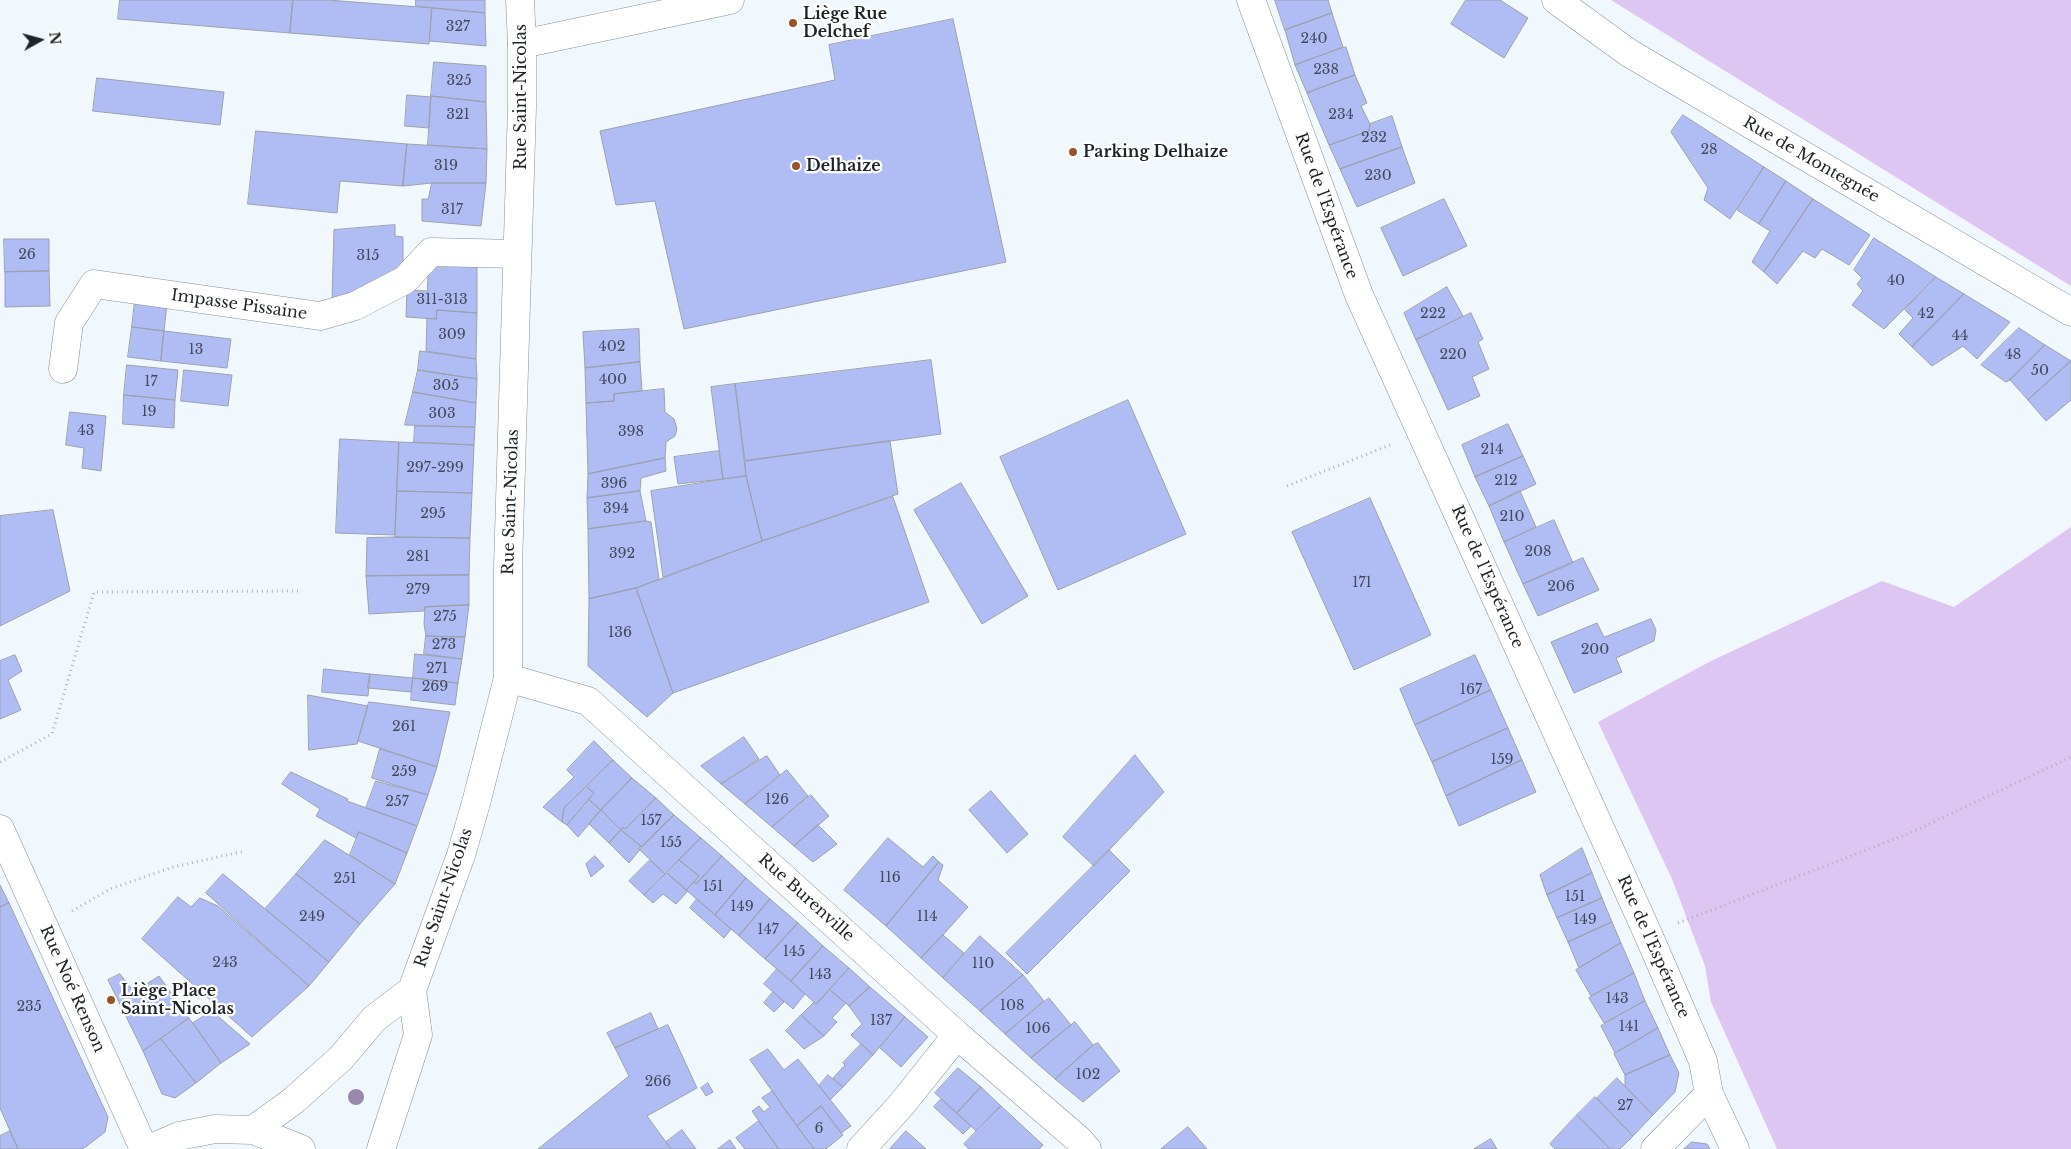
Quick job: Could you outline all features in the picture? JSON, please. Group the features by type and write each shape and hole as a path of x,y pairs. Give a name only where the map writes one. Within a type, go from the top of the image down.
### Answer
{"street":[{"name":"Rue Saint-Nicolas","path":"382,1149 418,1035 412,990 460,855 476,803 508,678 508,566 518,254 522,44 520,0"},
{"path":"522,44 730,0"},
{"name":"Rue de l'Espérance","path":"1251,0 1359,295 1648,934 1703,1061 1709,1094 1735,1149"},
{"name":"Rue de Montegnée","path":"1556,0 1629,53 2071,312"},
{"name":"Impasse Pissaine","path":"63,369 69,323 94,284 320,316 355,306 405,280 432,252 518,254"},
{"name":"Rue Burenville","path":"508,678 588,701 1078,1146"},
{"name":"Rue Noé Renson","path":"0,830 144,1149"},
{"name":"Rue Saint-Nicolas","path":"252,1130 293,1101 341,1058 374,1019 412,990"},
{"path":"861,1149 902,1104 957,1035"},
{"path":"1655,1149 1709,1094"},
{"path":"149,1149 179,1136 215,1129 252,1130 301,1149"}],"path":[{"path":"1287,486 1377,451 1420,430"},
{"path":"0,762 52,734 94,592 302,591"},
{"path":"1648,934 1910,833 2071,757"},
{"path":"44,927 110,889 173,867 245,851"}],"shaded area":[{"path":"1611,0 2071,0 2071,286"},
{"path":"2071,527 2071,1149 1777,1149 1711,1002 1705,966 1672,879 1598,722 1711,661 1882,581 1954,607"}],"building":[{"path":"120,0 293,0 290,33 118,19"},
{"path":"293,0 328,0 432,8 429,44 290,33"},
{"path":"416,0 485,0 485,13 416,6"},
{"path":"1275,0 1328,0 1332,13 1285,30"},
{"path":"1466,0 1500,0 1528,18 1504,58 1451,24"},
{"path":"432,8 485,13 486,46 430,41"},
{"path":"1332,13 1343,47 1295,65 1285,30"},
{"name":"Delhaize","path":"953,19 1006,262 684,329 655,201 616,205 600,131 835,80 829,45"},
{"path":"1346,47 1355,75 1307,93 1295,65"},
{"path":"434,62 486,66 486,102 431,96"},
{"path":"1355,75 1367,103 1361,106 1370,124 1369,131 1329,145 1307,93"},
{"path":"97,78 224,92 220,125 93,111"},
{"path":"407,95 431,97 429,128 405,126"},
{"path":"431,96 486,102 487,149 428,145"},
{"path":"1683,115 1764,167 1730,219 1704,200 1708,188 1671,132"},
{"path":"1392,116 1402,147 1340,169 1329,145 1369,131 1370,124"},
{"path":"256,131 407,144 403,186 340,181 337,213 248,204"},
{"path":"407,144 487,149 486,183 432,183 403,186"},
{"path":"1402,147 1415,183 1357,207 1340,169"},
{"path":"1764,167 1786,181 1759,224 1737,210"},
{"path":"1786,181 1813,199 1764,272 1752,262 1770,231 1759,224"},
{"path":"432,183 486,183 481,226 422,221 422,199 428,199"},
{"path":"1444,199 1467,246 1403,276 1381,228"},
{"path":"1813,199 1870,235 1849,265 1822,249 1815,258 1803,251 1777,284 1764,272"},
{"path":"395,225 395,236 403,237 403,275 332,299 334,230"},
{"path":"1874,238 1936,277 1884,329 1852,305 1863,291 1857,284 1862,278 1854,270"},
{"path":"4,239 49,239 49,271 5,272"},
{"path":"429,263 477,265 477,313 437,310 436,319 406,317 407,290 427,291"},
{"path":"49,271 50,306 5,307 5,272"},
{"path":"1936,277 1964,294 1912,347 1899,334 1913,318 1905,310"},
{"path":"1447,287 1463,316 1416,340 1404,313"},
{"path":"1964,294 2010,322 1977,359 1963,346 1932,366 1912,347"},
{"path":"135,300 167,304 164,331 132,327"},
{"path":"437,310 477,313 476,359 426,351 427,318 436,319"},
{"path":"1471,313 1483,339 1478,342 1489,369 1472,377 1480,396 1448,410 1416,340"},
{"path":"132,327 164,331 161,361 128,357"},
{"path":"2019,328 2045,345 2006,382 1981,365"},
{"path":"639,329 640,362 585,368 583,332"},
{"path":"164,331 231,339 227,368 161,361"},
{"path":"2045,345 2071,361 2028,400 2010,380"},
{"path":"420,351 476,359 477,379 418,370"},
{"path":"931,360 941,434 745,461 735,384"},
{"path":"2071,361 2071,400 2046,421 2028,400"},
{"path":"640,362 642,391 614,394 614,401 586,403 585,368"},
{"path":"127,365 178,370 175,400 124,395"},
{"path":"184,370 232,375 228,406 181,401"},
{"path":"418,370 477,379 476,403 413,392"},
{"path":"735,384 746,476 723,479 711,387"},
{"path":"664,389 665,412 674,419 677,429 675,436 666,442 665,458 588,474 586,403 614,401 614,394"},
{"path":"413,392 476,403 475,427 405,425"},
{"path":"124,395 175,400 174,428 123,424"},
{"path":"1128,400 1186,534 1058,590 1000,457"},
{"path":"70,412 106,416 101,471 82,468 84,448 66,445"},
{"path":"1508,424 1523,456 1475,477 1462,445"},
{"path":"415,426 475,427 474,445 414,442"},
{"path":"340,439 399,442 395,535 336,533"},
{"path":"890,441 898,494 762,541 746,476 745,461"},
{"path":"399,442 474,445 472,493 397,491"},
{"path":"719,451 723,479 678,484 674,457"},
{"path":"1523,456 1536,484 1489,506 1475,477"},
{"path":"665,458 666,471 641,478 640,491 587,498 588,474"},
{"path":"746,476 762,541 663,577 651,491"},
{"path":"961,483 1028,596 982,624 914,510"},
{"path":"397,491 472,493 470,538 395,537"},
{"path":"640,491 646,521 588,529 587,498"},
{"path":"1520,491 1536,527 1504,542 1489,506"},
{"path":"893,497 929,602 673,693 636,588 762,541"},
{"path":"1370,498 1431,635 1354,670 1292,532"},
{"path":"53,510 70,591 0,626 0,516"},
{"path":"1554,520 1573,563 1523,584 1504,542"},
{"path":"646,521 651,522 659,579 636,588 589,599 588,529"},
{"path":"367,538 470,538 469,575 366,576"},
{"path":"1583,558 1599,590 1538,616 1523,584"},
{"path":"469,575 469,605 425,607 424,611 369,614 366,576"},
{"path":"636,588 673,693 647,717 588,666 589,599"},
{"path":"469,605 465,637 426,636 424,624 425,607"},
{"path":"1651,619 1656,630 1654,641 1616,658 1622,672 1574,693 1551,642 1597,623 1604,637"},
{"path":"426,636 465,637 462,659 424,654"},
{"path":"415,654 462,659 458,683 413,678"},
{"path":"15,655 22,671 8,680 21,710 0,719 0,661"},
{"path":"1475,655 1491,690 1415,725 1400,689"},
{"path":"324,669 370,674 368,696 322,692"},
{"path":"370,674 413,678 411,692 368,688"},
{"path":"413,678 458,683 455,705 411,700"},
{"path":"1491,690 1508,728 1432,762 1415,725"},
{"path":"308,695 368,706 357,744 309,750"},
{"path":"369,702 450,712 437,767 358,741"},
{"path":"1508,728 1522,760 1446,796 1432,762"},
{"path":"744,737 759,759 721,784 701,766"},
{"path":"594,741 613,760 564,808 562,822 543,807 574,777 567,770"},
{"path":"380,749 437,767 428,795 372,778"},
{"path":"1135,755 1164,792 1094,866 1063,837"},
{"path":"767,756 780,775 745,804 721,784"},
{"path":"613,760 632,778 601,810 588,799 594,793 587,787"},
{"path":"1522,760 1536,792 1459,826 1446,796"},
{"path":"787,770 808,796 772,827 745,804"},
{"path":"291,772 348,799 347,801 417,826 407,853 359,832 356,838 316,816 320,809 282,784"},
{"path":"632,778 656,798 625,829 623,827 621,830 601,810"},
{"path":"376,781 428,795 417,826 366,808"},
{"path":"587,787 594,793 567,825 562,822 564,808"},
{"path":"991,791 1028,834 1007,853 969,810"},
{"path":"811,795 829,816 794,846 772,827"},
{"path":"656,798 674,815 642,847 621,830 623,827 625,829"},
{"path":"589,800 601,810 578,837 567,825"},
{"path":"601,810 621,830 609,843 589,824"},
{"path":"674,815 701,838 665,874 639,849"},
{"path":"818,825 837,844 813,862 794,846"},
{"path":"621,830 642,847 629,863 609,843"},
{"path":"359,832 407,853 395,884 350,855"},
{"path":"701,838 722,856 696,884 694,882 699,876 679,860"},
{"path":"888,838 923,867 933,856 939,862 886,926 844,890"},
{"path":"325,840 395,884 360,924 296,874"},
{"path":"1582,848 1592,873 1547,895 1540,875"},
{"path":"1109,850 1130,871 1027,974 1006,953"},
{"path":"595,856 604,866 591,877 586,864"},
{"path":"722,856 746,878 715,915 686,890 694,882 696,884"},
{"path":"650,860 665,874 644,895 629,881"},
{"path":"679,860 699,876 686,890 667,873"},
{"path":"939,862 943,865 938,880 968,907 921,958 886,926"},
{"path":"667,873 688,891 676,904 663,894 653,903 644,895"},
{"path":"1592,873 1602,898 1557,918 1547,895"},
{"path":"223,874 329,962 309,986 206,893"},
{"path":"296,874 360,924 329,962 265,909"},
{"path":"746,878 770,899 739,936 715,915"},
{"path":"0,885 9,903 0,907"},
{"path":"178,897 191,907 200,898 218,906 309,986 252,1037 142,939"},
{"path":"1602,898 1612,922 1568,942 1557,918"},
{"path":"697,899 731,929 724,938 690,908"},
{"path":"770,899 798,923 765,959 739,936"},
{"path":"9,903 108,1117 105,1132 83,1149 18,1149 0,1108 0,907"},
{"path":"1612,922 1621,943 1579,968 1568,942"},
{"path":"798,923 823,946 791,981 765,959"},
{"path":"943,935 964,953 943,978 921,958"},
{"path":"980,936 1023,975 980,1011 943,978"},
{"path":"1621,943 1634,973 1591,996 1576,970"},
{"path":"823,946 849,968 816,1004 791,981"},
{"path":"849,968 870,987 849,1006 830,990"},
{"path":"777,969 805,994 793,1009 764,984"},
{"path":"1634,973 1645,1001 1604,1023 1589,998"},
{"path":"120,974 134,992 159,976 189,1018 143,1051 108,980"},
{"path":"1023,975 1044,1001 1005,1034 980,1011"},
{"path":"870,987 905,1017 873,1055 851,1035 862,1024 849,1006"},
{"path":"830,990 846,1003 832,1018 837,1022 824,1036 801,1015"},
{"path":"773,992 784,1002 774,1012 764,1003"},
{"path":"1049,998 1071,1025 1031,1058 1005,1034"},
{"path":"1645,1001 1658,1028 1615,1053 1601,1026"},
{"path":"212,1011 250,1044 221,1063 193,1023"},
{"path":"651,1013 658,1029 615,1048 607,1033"},
{"path":"801,1015 824,1036 804,1049 786,1031"},
{"path":"905,1017 928,1037 901,1067 880,1048"},
{"path":"189,1018 221,1063 196,1083 161,1039"},
{"path":"1075,1022 1093,1045 1055,1079 1031,1058"},
{"path":"668,1025 697,1088 647,1116 671,1149 538,1149 629,1076 615,1048"},
{"path":"1658,1028 1670,1055 1625,1075 1614,1054"},
{"path":"161,1039 196,1083 175,1098 162,1094 143,1051"},
{"path":"1098,1043 1120,1071 1083,1102 1055,1079 1093,1045"},
{"path":"861,1044 873,1055 843,1087 833,1078 845,1065 843,1063"},
{"path":"768,1049 784,1070 798,1059 851,1126 841,1133 821,1106 797,1126 750,1060"},
{"path":"1670,1055 1679,1073 1675,1092 1653,1115 1625,1086 1625,1075"},
{"path":"958,1068 981,1087 957,1113 935,1093"},
{"path":"828,1075 843,1087 830,1100 819,1086"},
{"path":"1617,1078 1653,1115 1633,1136 1597,1098"},
{"path":"708,1083 713,1092 706,1096 701,1088"},
{"path":"981,1087 1001,1106 976,1131 957,1113"},
{"path":"773,1091 814,1149 779,1149 765,1130 752,1111 759,1106 764,1112 770,1107 762,1098"},
{"path":"1595,1097 1633,1136 1620,1149 1610,1149 1577,1115"},
{"path":"941,1099 971,1126 963,1134 934,1107"},
{"path":"821,1106 843,1135 826,1149 814,1149 797,1126"},
{"path":"1001,1106 1043,1145 1039,1149 969,1149 964,1144"},
{"path":"1577,1115 1610,1149 1555,1149 1550,1144"},
{"path":"759,1121 779,1149 745,1149 736,1138"},
{"path":"1188,1127 1207,1149 1161,1149"},
{"path":"682,1130 696,1149 671,1149 666,1142"},
{"path":"10,1131 18,1149 0,1149 0,1136"},
{"path":"906,1131 926,1149 890,1149"},
{"path":"1491,1139 1497,1149 1474,1149"},
{"path":"730,1140 736,1149 718,1149"},
{"path":"1692,1142 1707,1144 1710,1149 1684,1149"}],"place":[{"name":"Liège Rue Delchef","path":"793,23"},
{"name":"Parking Delhaize","path":"1073,152"},
{"name":"Delhaize","path":"796,166"},
{"name":"Liège Place Saint-Nicolas","path":"111,1000"}]}
